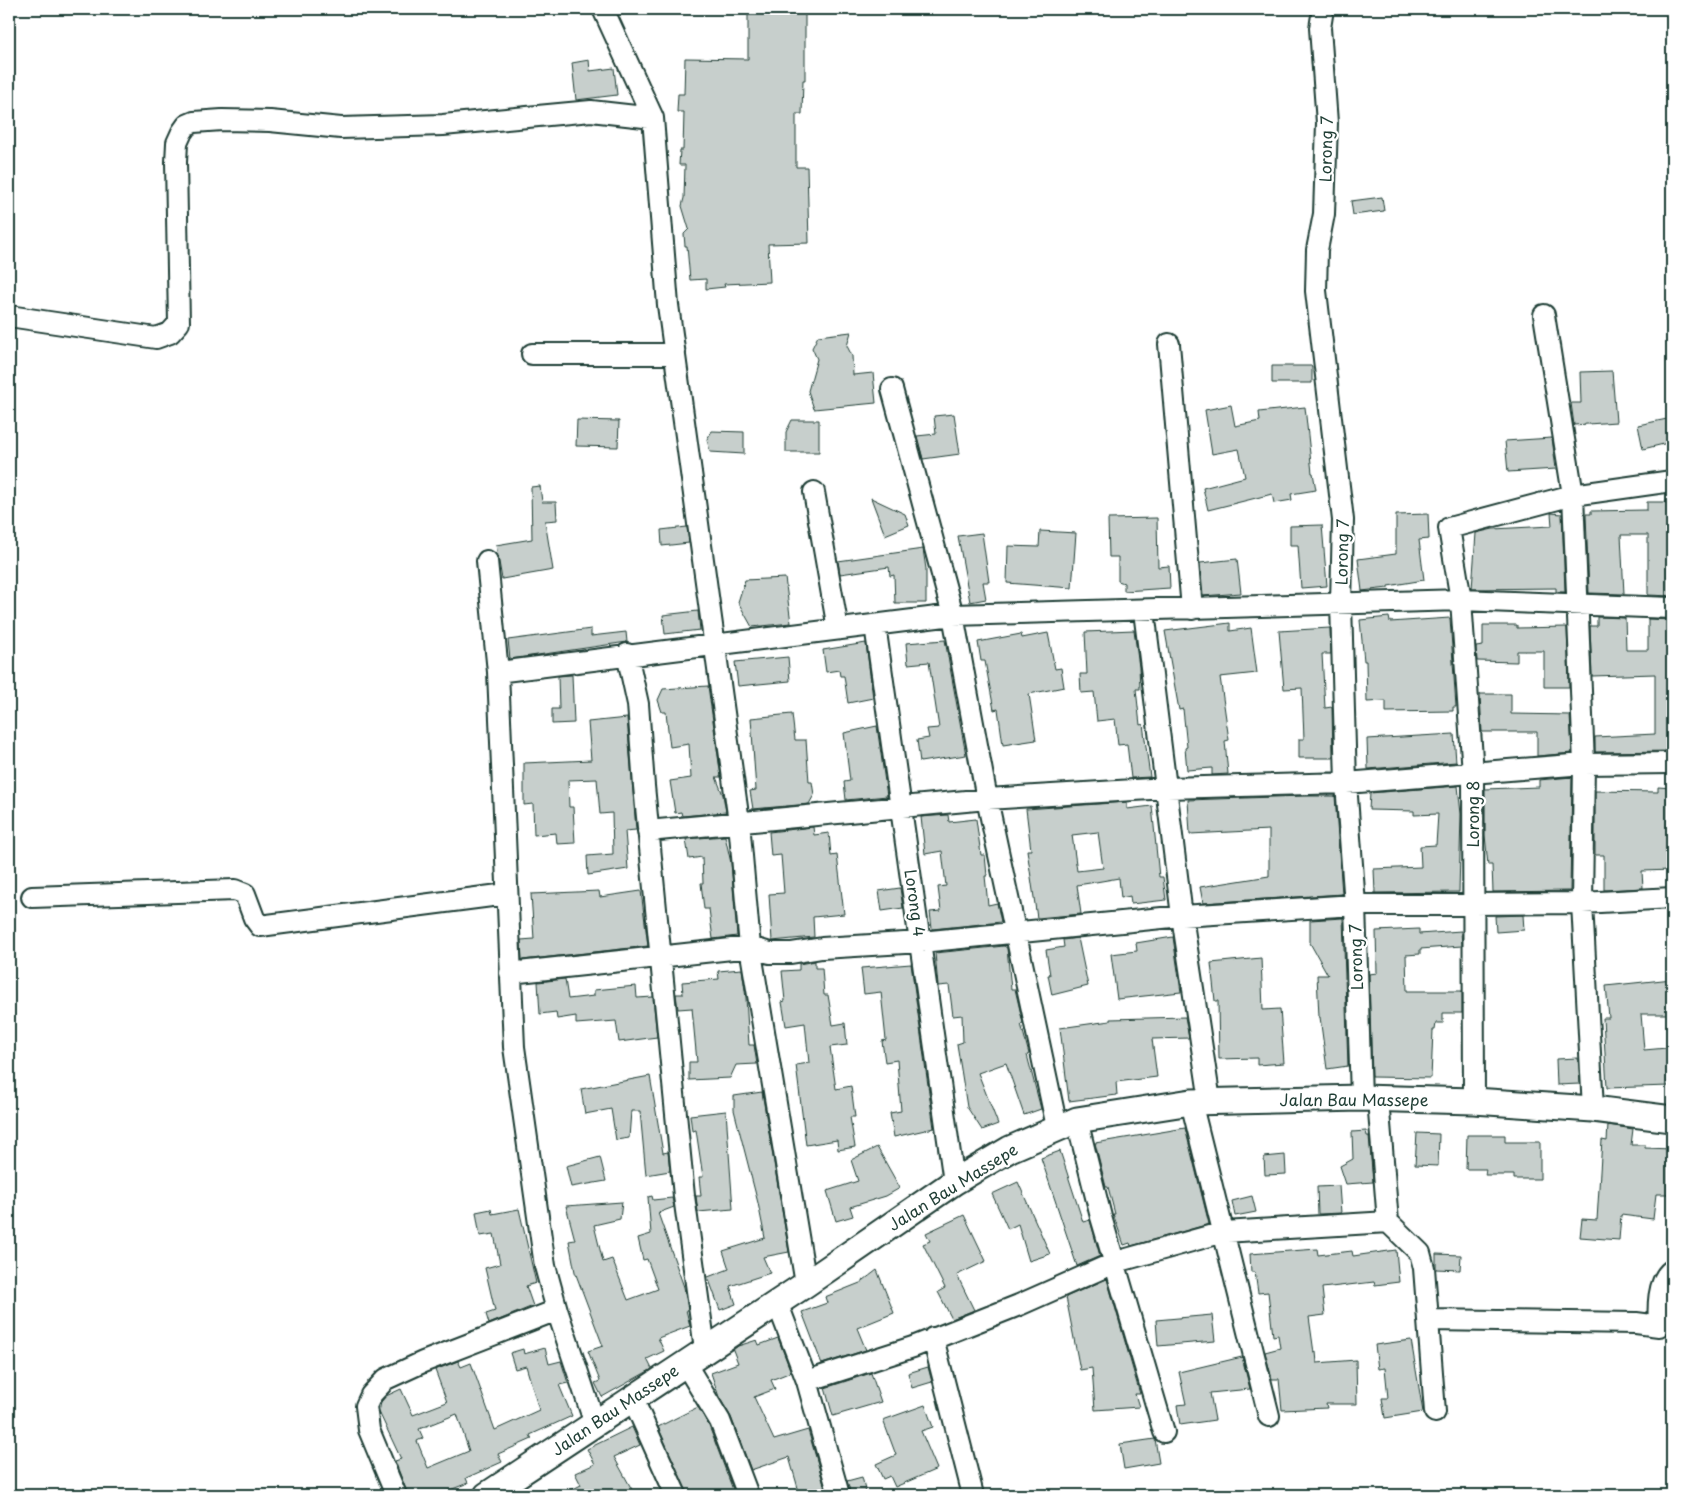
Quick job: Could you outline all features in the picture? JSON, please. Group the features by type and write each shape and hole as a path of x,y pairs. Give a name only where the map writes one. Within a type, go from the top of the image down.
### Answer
{"main road":[{"name":"Jalan Bau Massepe","path":"487,1495 595,1424 632,1397 806,1284 954,1182 1010,1149 1067,1124 1201,1102 1370,1098 1474,1101 1593,1109 1672,1119"}],"street":[{"path":"603,9 653,118 668,305 688,462 697,506 713,644 739,822 750,946 806,1284"},
{"name":"Lorong 7","path":"1322,9 1320,28 1327,123 1324,214 1317,250 1316,291 1343,520 1341,603 1346,783 1370,1098 1388,1222"},
{"path":"9,316 156,338 170,333 179,323 175,178 177,143 187,125 194,122 222,120 270,121 341,128 443,125 592,111 653,118"},
{"path":"1544,315 1573,495 1584,764 1582,903 1593,1109"},
{"path":"1169,344 1192,609"},
{"path":"532,354 674,354"},
{"path":"892,389 953,615 987,799 1017,932 1067,1124 1116,1262 1164,1432"},
{"path":"1573,495 1672,481"},
{"path":"814,492 838,629"},
{"name":"Lorong 8","path":"1474,1101 1473,772 1461,600 1449,528 1573,495"},
{"path":"487,561 498,672 514,1047 545,1266 557,1310 595,1424"},
{"path":"498,672 628,654 953,615 1461,600 1518,600 1579,606 1672,608"},
{"path":"1144,610 1182,916 1201,1102 1224,1232 1269,1416"},
{"name":"Lorong 4","path":"875,625 954,1182"},
{"path":"628,654 638,704 648,831 684,1196 695,1356 748,1495"},
{"path":"648,831 987,799 1167,788 1346,783 1584,764 1672,763"},
{"path":"32,897 235,890 244,894 254,918 260,926 507,894"},
{"path":"510,973 750,946 781,954 822,948 921,942 1182,916 1355,905 1582,903 1672,898"},
{"path":"807,1381 875,1360 1019,1305 1116,1262 1224,1232 1388,1222 1420,1253 1424,1268 1435,1412"},
{"path":"1429,1320 1645,1324 1659,1326 1662,1288 1666,1274 1672,1270"},
{"path":"777,1302 807,1381 839,1495"},
{"path":"396,1495 369,1430 366,1406 371,1395 386,1378 557,1310"},
{"path":"933,1338 973,1495"},
{"path":"632,1397 676,1495"}],"building":[{"path":"748,9 805,10 805,80 803,80 802,114 796,114 796,167 807,167 809,243 768,244 770,282 724,284 725,287 706,289 706,279 690,280 687,246 685,246 684,234 689,229 682,206 685,165 679,165 680,150 683,150 684,112 677,112 678,94 684,94 685,58 748,59"},
{"path":"589,60 590,71 614,68 617,95 576,100 572,63"},
{"path":"1382,197 1384,211 1353,215 1351,201"},
{"path":"851,332 847,346 852,356 853,375 873,373 876,403 814,409 808,391 817,359 812,348 818,336"},
{"path":"1272,366 1312,366 1312,383 1272,383"},
{"path":"1612,371 1616,422 1574,425 1571,403 1581,403 1580,372"},
{"path":"1231,405 1235,426 1260,421 1259,412 1305,407 1312,473 1316,490 1291,494 1292,500 1274,503 1272,494 1208,510 1203,488 1245,477 1239,449 1212,454 1205,410"},
{"path":"954,414 960,454 923,459 917,436 936,434 934,416"},
{"path":"1672,418 1672,442 1643,449 1638,425"},
{"path":"577,420 619,421 618,447 576,446"},
{"path":"792,420 819,420 819,452 786,452 786,432"},
{"path":"712,431 744,432 744,454 710,452 707,439"},
{"path":"1552,438 1556,469 1508,472 1505,441"},
{"path":"540,486 542,502 556,502 557,520 545,521 553,570 502,579 496,545 532,539 531,487"},
{"path":"871,498 905,514 909,525 885,535"},
{"path":"1647,502 1672,502 1672,596 1648,595 1648,535 1621,535 1624,594 1589,593 1586,514 1591,514 1591,511 1647,510"},
{"path":"1551,513 1562,514 1565,592 1556,592 1556,588 1472,589 1476,533 1493,529 1552,526"},
{"path":"1428,514 1429,539 1419,540 1424,580 1388,586 1388,588 1362,591 1358,559 1396,554 1396,515"},
{"path":"1157,518 1158,567 1169,566 1170,588 1124,591 1124,583 1118,581 1118,557 1109,557 1108,519"},
{"path":"1322,525 1327,586 1301,588 1298,545 1290,545 1290,526"},
{"path":"687,527 689,543 662,546 661,530"},
{"path":"1040,531 1076,533 1072,588 1007,583 1008,546 1039,547"},
{"path":"982,533 989,582 983,582 986,599 970,602 958,536"},
{"path":"923,549 926,569 926,603 895,603 894,575 890,576 889,567 840,574 838,561"},
{"path":"1237,559 1241,593 1203,596 1200,563"},
{"path":"785,578 791,623 752,627 738,602 745,580"},
{"path":"698,611 700,630 665,634 663,615"},
{"path":"1389,617 1390,622 1450,618 1456,707 1453,707 1453,711 1386,712 1386,701 1367,702 1366,661 1364,661 1360,620"},
{"path":"1597,617 1625,618 1626,650 1648,650 1648,619 1672,620 1672,751 1595,752 1595,737 1655,734 1655,674 1592,676 1590,626 1597,626"},
{"path":"1230,623 1230,631 1251,628 1257,673 1220,677 1229,740 1225,741 1228,774 1212,775 1212,768 1187,770 1185,748 1187,747 1183,709 1179,710 1165,631"},
{"path":"1483,625 1517,625 1517,628 1567,627 1569,687 1544,687 1544,651 1517,651 1517,662 1477,661 1476,647 1483,646"},
{"path":"1330,628 1331,654 1322,654 1325,708 1332,707 1333,758 1299,758 1299,739 1304,739 1302,688 1284,689 1279,631"},
{"path":"591,629 591,636 626,632 627,642 510,659 508,640"},
{"path":"1134,630 1140,689 1136,689 1140,725 1143,724 1150,777 1131,778 1127,744 1118,745 1115,719 1097,721 1094,692 1081,693 1080,674 1087,674 1085,632"},
{"path":"1048,633 1055,669 1061,668 1064,687 1029,694 1036,740 1003,745 998,709 994,710 985,661 981,661 978,642 1021,634 1022,638"},
{"path":"945,640 966,755 920,762 917,740 929,738 927,729 939,728 929,662 908,664 906,643"},
{"path":"866,643 873,698 848,703 844,676 840,676 839,670 826,672 823,650"},
{"path":"788,657 790,681 738,686 735,662"},
{"path":"572,675 574,723 552,724 552,709 559,709 558,676"},
{"path":"708,686 721,777 716,777 723,795 726,812 682,816 681,812 675,813 670,781 691,778 689,744 670,747 666,712 662,712 658,700 663,689"},
{"path":"1480,694 1511,694 1511,714 1570,715 1572,753 1537,756 1537,732 1482,732"},
{"path":"792,714 795,740 806,740 809,782 812,782 814,795 809,804 753,809 750,791 756,790 751,718"},
{"path":"627,718 636,830 625,831 628,869 588,875 587,856 613,854 612,813 600,814 597,779 568,780 569,807 573,807 575,843 557,844 556,833 534,835 533,804 524,805 524,763 591,760 588,722"},
{"path":"877,726 887,796 846,800 844,782 850,781 844,733"},
{"path":"1454,734 1456,762 1368,769 1367,739"},
{"path":"1572,777 1570,891 1493,892 1492,865 1488,865 1485,835 1485,789 1539,787 1539,780"},
{"path":"1458,786 1461,814 1459,892 1375,893 1374,869 1421,867 1420,846 1436,845 1438,814 1414,815 1414,811 1369,810 1370,793"},
{"path":"1658,787 1672,788 1672,870 1642,871 1643,888 1604,890 1604,855 1595,855 1595,791 1658,792"},
{"path":"1335,796 1342,894 1203,903 1200,887 1269,876 1269,830 1190,834 1188,800"},
{"path":"1127,802 1127,809 1152,806 1159,877 1163,877 1166,900 1131,904 1130,896 1121,898 1119,878 1077,885 1081,914 1037,918 1027,850 1031,850 1026,809","holes":["1098,832 1103,868 1077,871 1072,835"]},
{"path":"948,815 949,822 976,819 981,855 985,855 988,905 997,903 1001,922 932,929 930,912 941,911 938,887 946,886 942,851 925,854 921,817"},
{"path":"813,827 814,835 829,833 831,856 837,855 844,914 813,917 814,937 772,941 769,894 784,893 781,855 771,856 769,832"},
{"path":"725,836 731,863 737,936 713,939 709,909 704,909 701,883 703,883 702,857 689,859 686,839"},
{"path":"900,888 903,908 882,911 879,891"},
{"path":"599,891 600,897 641,891 648,946 522,960 521,940 534,939 531,894"},
{"path":"1523,915 1524,930 1496,932 1495,916"},
{"path":"1343,918 1348,1066 1327,1069 1319,1017 1317,975 1328,975 1310,943 1310,920"},
{"path":"1419,929 1419,934 1461,931 1462,946 1420,949 1420,954 1406,955 1407,991 1462,991 1462,1013 1443,1013 1443,1023 1436,1023 1435,1030 1433,1030 1431,1078 1372,1077 1369,974 1377,973 1376,931"},
{"path":"1173,937 1181,992 1117,999 1111,954 1137,951 1136,943"},
{"path":"1078,938 1088,986 1052,995 1046,950 1064,947 1063,940"},
{"path":"1004,946 1007,948 1011,989 1015,989 1023,1023 1021,1024 1029,1054 1027,1055 1041,1109 1024,1115 1006,1063 978,1073 998,1124 982,1130 967,1107 957,1044 963,1042 962,1015 953,1016 949,985 938,986 935,953"},
{"path":"1261,958 1263,1010 1280,1009 1284,1063 1257,1065 1257,1058 1219,1059 1218,1001 1215,1001 1211,963"},
{"path":"815,961 815,968 822,968 824,995 828,995 833,1025 845,1023 847,1045 830,1047 836,1089 851,1086 855,1117 850,1117 855,1147 838,1150 837,1140 806,1145 796,1065 809,1063 805,1023 786,1026 782,1002 785,1001 782,971 799,970 799,964"},
{"path":"911,964 934,1128 894,1137 890,1113 901,1111 897,1060 885,1062 882,1041 886,1040 881,992 864,994 861,968"},
{"path":"742,969 749,1045 754,1045 757,1064 736,1065 730,1078 689,1080 689,1062 697,1062 692,1008 678,1009 676,994 683,994 682,982 719,979 718,971"},
{"path":"565,979 568,999 594,996 594,990 636,986 637,998 653,997 657,1037 619,1042 616,1021 576,1024 576,1016 557,1019 556,1012 540,1014 538,982"},
{"path":"1672,979 1672,1014 1641,1014 1644,1050 1667,1048 1669,1086 1607,1088 1603,1018 1609,1018 1606,986"},
{"path":"1185,1017 1189,1038 1152,1039 1157,1077 1116,1082 1117,1095 1069,1101 1060,1028 1110,1021 1110,1019"},
{"path":"1578,1058 1580,1084 1557,1085 1556,1059"},
{"path":"650,1076 663,1153 668,1152 670,1171 646,1175 640,1111 631,1111 629,1138 616,1140 611,1109 585,1114 581,1089"},
{"path":"762,1092 789,1252 763,1257 770,1273 730,1286 736,1304 720,1310 708,1277 729,1269 723,1251 765,1238 734,1110 734,1096"},
{"path":"726,1111 733,1209 698,1212 696,1196 701,1196 699,1177 703,1177 696,1130 692,1131 690,1115"},
{"path":"1608,1125 1633,1129 1631,1145 1645,1145 1645,1148 1672,1149 1672,1194 1656,1194 1653,1219 1621,1215 1619,1240 1580,1237 1582,1219 1597,1220 1602,1140 1607,1141"},
{"path":"1185,1128 1209,1224 1131,1246 1130,1243 1124,1245 1113,1214 1115,1214 1095,1143"},
{"path":"1366,1131 1367,1136 1369,1136 1373,1182 1346,1184 1340,1166 1353,1159 1352,1132"},
{"path":"1417,1133 1439,1134 1438,1166 1415,1165"},
{"path":"1467,1135 1505,1135 1505,1142 1540,1142 1540,1179 1514,1179 1514,1175 1485,1175 1486,1169 1466,1169"},
{"path":"877,1147 900,1188 886,1196 850,1207 853,1216 836,1221 827,1191 858,1181 851,1160"},
{"path":"1060,1151 1083,1222 1090,1220 1100,1256 1077,1266 1041,1158"},
{"path":"1285,1155 1286,1174 1265,1175 1264,1157"},
{"path":"600,1157 606,1181 571,1187 566,1166"},
{"path":"1018,1182 1050,1254 1029,1261 1018,1224 1008,1229 992,1194"},
{"path":"1339,1186 1341,1213 1318,1214 1317,1187"},
{"path":"652,1196 653,1200 672,1198 674,1207 658,1213 684,1287 688,1309 686,1310 690,1326 658,1338 664,1351 647,1359 652,1369 602,1397 595,1383 600,1381 588,1351 603,1346 575,1272 569,1241 575,1240 566,1206 622,1202 620,1219 594,1225 603,1262 612,1259 628,1300 658,1289 647,1259 643,1260 638,1238 651,1234 648,1197"},
{"path":"1252,1196 1256,1212 1235,1216 1232,1201"},
{"path":"491,1209 492,1214 519,1209 536,1283 526,1286 533,1306 489,1324 486,1314 495,1311 485,1268 500,1264 494,1234 480,1236 476,1212"},
{"path":"964,1215 986,1261 957,1275 974,1310 952,1319 938,1292 945,1288 923,1244 930,1241 926,1233"},
{"path":"1317,1249 1318,1255 1352,1251 1353,1256 1396,1250 1399,1282 1375,1285 1374,1282 1322,1288 1325,1315 1309,1317 1317,1363 1356,1360 1357,1404 1326,1404 1327,1408 1282,1410 1279,1379 1272,1379 1265,1352 1280,1348 1278,1335 1273,1336 1268,1292 1258,1293 1255,1272 1251,1272 1250,1254"},
{"path":"1436,1254 1461,1255 1460,1270 1436,1269"},
{"path":"877,1270 894,1313 857,1328 866,1350 822,1364 802,1312 827,1303 825,1297 860,1283"},
{"path":"1107,1279 1140,1394 1135,1394 1139,1407 1095,1410 1092,1368 1080,1370 1066,1297"},
{"path":"1212,1315 1215,1341 1158,1346 1156,1320"},
{"path":"778,1338 791,1372 771,1380 775,1389 754,1397 774,1440 808,1430 827,1495 800,1495 789,1457 751,1470 731,1417 719,1397 711,1373 738,1363 733,1350 738,1346 757,1340 759,1345"},
{"path":"1411,1340 1423,1412 1385,1418 1382,1398 1388,1398 1385,1368 1378,1369 1375,1345"},
{"path":"545,1348 549,1364 561,1361 568,1383 559,1385 572,1416 530,1435 532,1439 498,1454 502,1462 466,1478 468,1483 437,1495 408,1495 395,1461 401,1459 379,1412 381,1402 386,1396 401,1389 413,1415 447,1402 435,1370 458,1361 461,1367 471,1363 495,1430 539,1410 526,1366 515,1369 510,1353 523,1349 524,1354","holes":["457,1414 469,1451 428,1468 417,1441 423,1438 419,1429"]},
{"path":"1242,1357 1250,1389 1210,1393 1215,1420 1180,1425 1177,1405 1186,1404 1179,1372"},
{"path":"928,1367 932,1382 912,1388 908,1373"},
{"path":"871,1373 881,1402 833,1416 825,1388"},
{"path":"925,1405 933,1427 921,1431 937,1469 895,1487 890,1476 883,1479 876,1464 896,1455 883,1420"},
{"path":"698,1407 709,1426 735,1495 688,1495 658,1427"},
{"path":"632,1427 640,1445 614,1457 635,1495 561,1495 581,1485 575,1473 595,1464 587,1449"},
{"path":"1155,1439 1159,1463 1124,1469 1120,1444"},
{"path":"862,1477 866,1493 851,1495 847,1481"}]}
